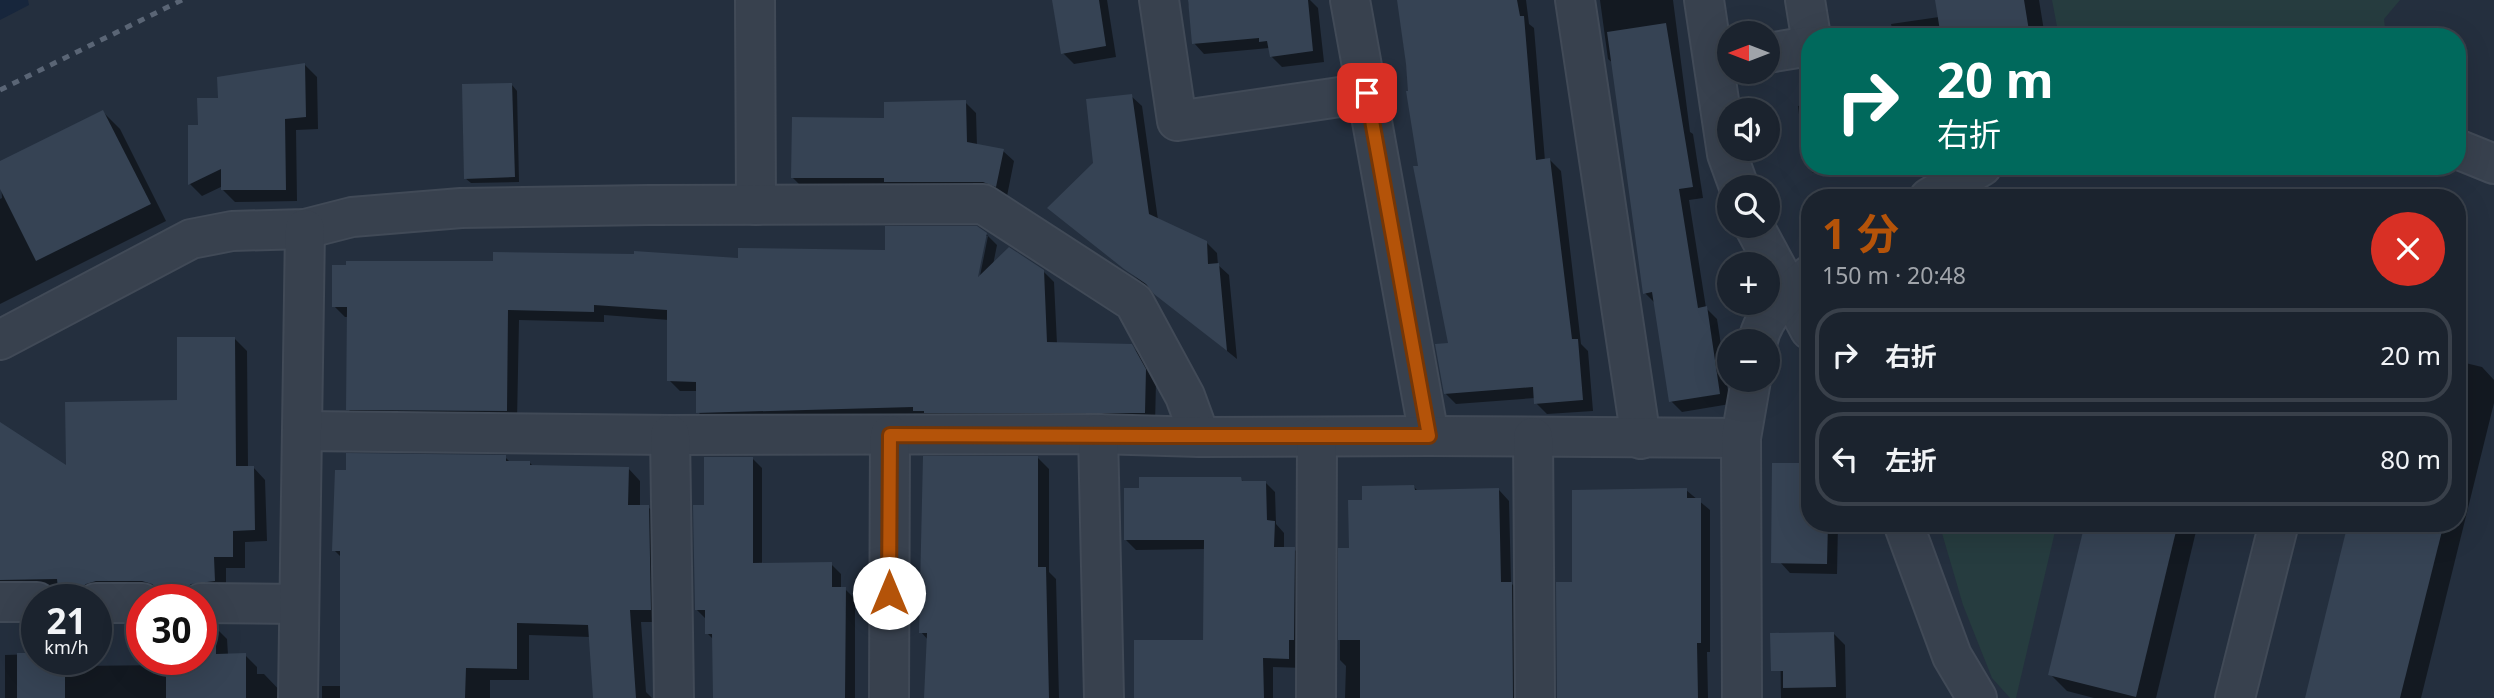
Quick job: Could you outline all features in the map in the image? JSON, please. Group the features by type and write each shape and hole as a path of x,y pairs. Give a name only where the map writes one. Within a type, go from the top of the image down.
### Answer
{"street":[{"path":"755,0 756,205"},
{"path":"1159,0 1177,121 1367,93"},
{"path":"1350,0 1429,436"},
{"path":"1575,0 1641,439"},
{"path":"1704,0 1717,46"},
{"path":"1805,0 1810,28"},
{"path":"1780,51 1801,48"},
{"path":"1723,84 1727,154 1735,175"},
{"path":"2466,153 2494,164"},
{"path":"1952,189 1976,180"},
{"path":"0,340 191,239 232,231 305,229 352,218 461,208 983,204 1134,302 1185,396 1200,437"},
{"path":"298,698 305,229"},
{"path":"1760,329 1799,284 1763,238"},
{"path":"1742,698 1741,439 1749,392"},
{"path":"302,430 670,435 1098,434 1200,437 1741,439"},
{"path":"1098,434 1104,698"},
{"path":"670,435 674,698"},
{"path":"889,698 890,435"},
{"path":"1316,698 1317,437"},
{"path":"1533,437 1535,698"},
{"path":"1906,532 1952,656 1977,698"},
{"path":"2235,698 2277,532"},
{"path":"0,602 21,602"},
{"path":"217,603 299,604"}],"green space":[{"path":"2052,0 2400,0 2384,19 2385,28 2057,28"},
{"path":"1942,532 2055,532 2016,698 2010,698 1992,678 1963,605"}],"water":[{"path":"0,0 28,0 29,5 0,20"}],"building":[{"path":"1052,0 1099,0 1106,46 1061,54"},
{"path":"1188,0 1308,0 1313,51 1270,57 1267,41 1259,42 1259,38 1192,44"},
{"path":"1397,0 1517,0 1520,16 1524,16 1536,160 1550,158 1572,339 1578,339 1583,400 1534,404 1533,387 1444,394 1435,344 1448,343 1413,166 1418,166 1406,91 1406,64"},
{"path":"1935,0 2024,0 2029,28 1940,28"},
{"path":"1666,23 1693,187 1679,189 1698,308 1707,306 1717,374 1717,392 1720,394 1669,402 1652,292 1643,294 1607,32"},
{"path":"305,63 306,117 285,119 286,190 221,190 221,169 188,185 188,125 198,125 197,98 218,98 217,77"},
{"path":"512,83 515,177 464,179 462,84"},
{"path":"1132,94 1149,214 1207,241 1208,264 1219,263 1227,351 1047,208 1093,163 1086,99"},
{"path":"966,100 967,142 1004,149 996,187 983,182 791,178 792,117 884,118 884,102"},
{"path":"103,110 151,204 36,261 0,189 0,161"},
{"path":"885,226 977,226 987,233 978,277 1009,247 1044,270 1047,342 1132,344 1146,369 1145,413 924,413 913,411 913,407 696,413 696,382 667,381 667,310 594,305 594,312 508,310 507,411 346,410 347,307 332,307 332,265 346,265 346,261 493,261 493,252 634,254 634,251 738,258 738,248 885,250"},
{"path":"177,337 235,337 236,466 254,466 255,530 233,531 233,557 214,557 215,581 191,584 96,581 86,584 57,584 57,579 0,580 0,422 66,465 65,402 177,400"},
{"path":"346,453 506,455 506,461 530,461 530,465 629,467 628,505 649,505 651,610 630,610 636,698 593,698 588,625 517,623 517,669 466,668 465,698 340,698 340,551 332,551 335,470 346,470"},
{"path":"923,456 1038,456 1038,567 1046,567 1049,698 924,698 927,633 919,633"},
{"path":"704,457 753,457 753,563 832,562 832,587 846,587 845,698 713,698 712,634 705,634 705,610 695,610 693,505 704,505"},
{"path":"1772,463 1801,463 1801,532 1828,532 1827,564 1771,563"},
{"path":"1139,477 1241,477 1242,481 1266,481 1267,520 1275,521 1274,547 1295,547 1294,640 1289,640 1289,659 1263,658 1264,698 1134,698 1134,640 1203,640 1204,540 1124,540 1124,488 1139,488"},
{"path":"1414,485 1415,490 1499,488 1501,582 1512,582 1513,698 1360,698 1360,640 1338,640 1338,548 1349,548 1348,500 1362,500 1362,486"},
{"path":"1687,488 1687,498 1701,498 1701,643 1697,643 1698,698 1557,698 1556,582 1572,582 1572,490"},
{"path":"2083,532 2176,532 2136,697 2048,675"},
{"path":"2346,532 2442,532 2400,698 2305,698"},
{"path":"1834,632 1836,687 1783,688 1783,671 1771,671 1770,633"},
{"path":"17,653 21,653 21,675 65,675 65,698 17,698"},
{"path":"246,653 246,698 166,698 166,675 217,675 217,654"}],"railway":[{"path":"0,90 182,0"}],"route":[{"path":"889,593 890,435 1429,436 1367,93"}]}
